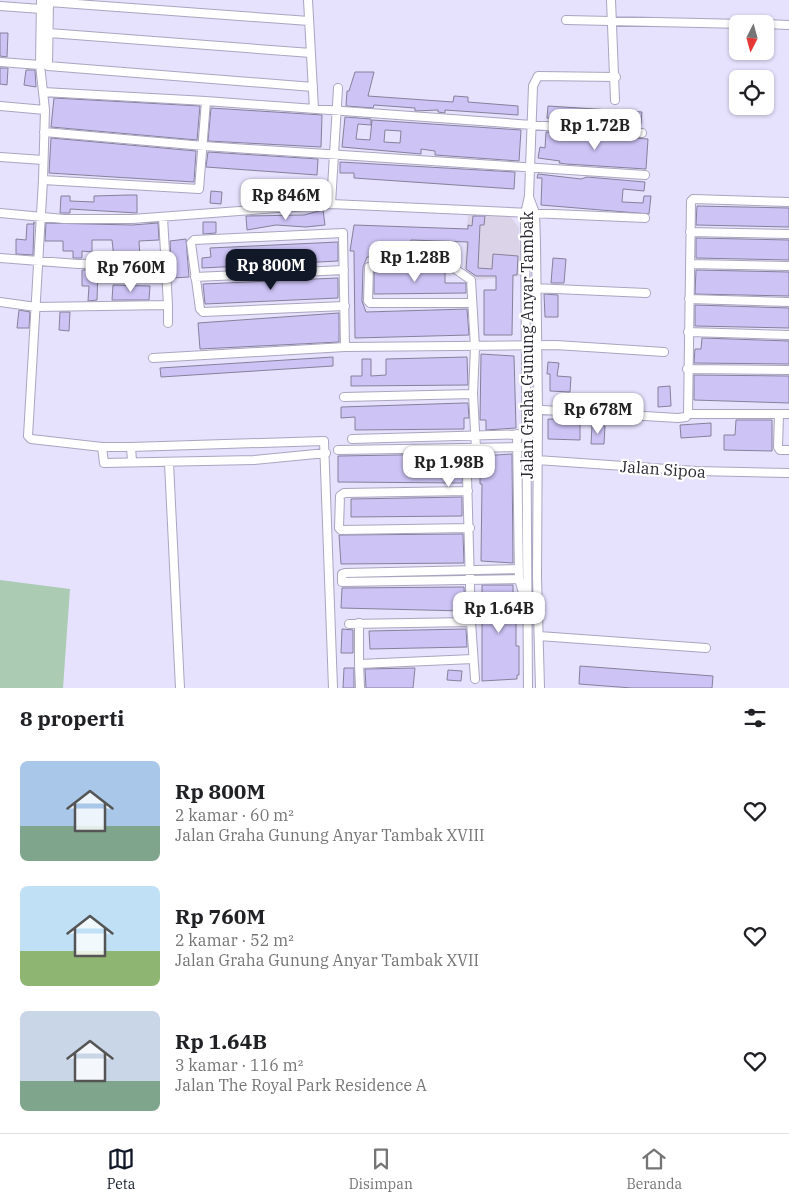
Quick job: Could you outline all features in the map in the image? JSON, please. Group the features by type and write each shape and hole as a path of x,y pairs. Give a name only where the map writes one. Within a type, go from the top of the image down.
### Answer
{"street":[{"path":"308,0 314,109"},
{"path":"611,0 616,77 615,100"},
{"path":"46,1 309,21"},
{"path":"46,1 41,9 40,65 44,110 43,180 29,438 102,454 132,456 168,463 254,460 326,453"},
{"path":"46,1 49,33 48,66 313,86"},
{"path":"0,6 41,9"},
{"path":"566,20 729,24"},
{"path":"774,24 789,25"},
{"path":"49,33 311,53"},
{"path":"0,62 40,65"},
{"path":"529,196 533,86 538,76 616,77"},
{"path":"331,204 338,88"},
{"path":"43,92 206,101 642,133"},
{"path":"43,180 199,189 204,146 206,101"},
{"path":"0,106 44,110"},
{"path":"44,132 204,146 645,175"},
{"path":"0,157 42,160"},
{"name":"Jalan Graha Gunung Anyar Tambak","path":"529,196 535,213 537,288 540,688"},
{"name":"Jalan Graha Gunung Anyar Tambak","path":"528,688 524,214 529,196"},
{"path":"688,414 690,204 692,199 789,202"},
{"path":"0,213 113,219 331,204 646,218"},
{"path":"162,217 168,323"},
{"path":"345,306 204,312 200,310 191,243 194,240 340,232 344,235 345,306 345,347"},
{"path":"690,232 789,234"},
{"path":"0,258 78,264 166,262"},
{"path":"471,303 369,303 369,268 372,266 448,264 471,280 475,347 473,394 476,448"},
{"path":"690,264 789,266"},
{"path":"195,277 344,270"},
{"path":"526,288 646,293"},
{"path":"689,299 789,302"},
{"path":"0,302 36,307 168,305"},
{"path":"688,332 789,335"},
{"path":"152,358 345,347 536,345 664,352"},
{"path":"687,369 789,370"},
{"path":"344,398 473,394"},
{"path":"526,409 678,418 688,414 789,414"},
{"path":"779,414 778,447 780,450 789,450"},
{"path":"517,434 519,579 527,604"},
{"path":"352,439 538,434"},
{"path":"435,437 435,448"},
{"path":"102,454 104,463 132,456 324,441 326,453 333,688"},
{"path":"338,450 538,447"},
{"name":"Jalan Sipoa","path":"537,460 696,471 789,473"},
{"path":"168,463 180,688"},
{"path":"467,475 470,528 471,622 475,679"},
{"path":"468,491 344,493 340,496 340,528 341,530 470,528"},
{"path":"519,569 342,574 343,583 519,579"},
{"path":"348,624 471,622"},
{"path":"359,623 360,688"},
{"path":"539,636 706,648"},
{"path":"359,664 473,659"}],"shaded area":[{"path":"468,213 509,214 519,228 521,276 476,280 464,271"}],"green space":[{"path":"0,580 70,589 63,688 0,688"}],"building":[{"path":"0,33 8,33 7,57 0,56"},
{"path":"0,68 8,68 7,85 0,84"},
{"path":"26,70 35,70 36,87 24,85"},
{"path":"355,72 374,72 368,96 453,102 454,96 468,97 468,102 518,106 518,115 445,110 445,113 438,112 438,110 415,111 415,108 374,105 373,108 346,106 347,91 349,91"},
{"path":"54,98 200,106 197,140 51,127"},
{"path":"548,106 642,112 641,124 634,124 634,127 607,125 607,122 547,118"},
{"path":"211,108 322,115 321,147 208,141"},
{"path":"345,117 371,119 371,125 358,124 356,139 370,140 372,120 521,130 519,161 435,155 435,151 421,149 421,154 342,147","holes":["385,130 401,131 400,143 384,142"]},
{"path":"546,132 648,139 646,169 566,164 559,163 560,161 538,158 540,147 545,148"},
{"path":"51,138 196,151 194,182 49,173"},
{"path":"208,152 318,159 317,175 206,167"},
{"path":"340,162 515,172 514,189 354,178 354,173 340,173"},
{"path":"538,174 581,179 587,177 645,182 644,191 623,189 622,202 643,203 644,196 651,196 649,214 541,205 542,178 537,178"},
{"path":"314,186 323,186 323,199 314,200"},
{"path":"286,187 296,187 296,197 286,197"},
{"path":"211,191 222,192 221,204 210,203"},
{"path":"264,191 272,192 272,203 263,203"},
{"path":"137,195 137,213 70,209 70,213 60,213 61,196 70,196 70,201 94,202 94,196"},
{"path":"697,206 789,208 789,227 696,225"},
{"path":"323,210 325,225 306,227 276,225 247,230 246,216 304,215"},
{"path":"473,216 485,216 484,225 480,225 478,268 492,269 493,254 518,256 517,275 513,275 512,335 484,335 484,290 496,290 496,276 476,276 466,269 468,242 411,240 410,256 367,257 363,267 362,301 366,312 467,309 469,335 355,338 354,251 350,251 354,225 468,229 468,225 472,226"},
{"path":"203,222 216,222 216,233 203,234"},
{"path":"46,223 132,225 158,223 159,240 139,241 140,256 114,258 112,240 92,240 92,252 82,251 82,258 73,258 73,251 63,251 63,241 45,241"},
{"path":"27,224 34,224 33,255 16,254 16,239 26,240"},
{"path":"696,238 789,240 789,260 696,258"},
{"path":"186,239 189,277 172,278 170,241"},
{"path":"338,242 338,261 202,268 202,258 211,257 210,248"},
{"path":"553,258 566,259 564,283 551,283"},
{"path":"98,269 97,300 88,301 89,286 82,286 82,270"},
{"path":"696,270 789,272 789,296 695,294"},
{"path":"445,271 445,283 466,283 466,293 374,294 374,272"},
{"path":"338,278 338,298 205,304 203,284"},
{"path":"113,285 150,286 149,300 112,300"},
{"path":"544,294 558,295 558,317 545,317"},
{"path":"695,305 789,308 789,328 695,326"},
{"path":"19,310 30,312 29,328 17,328"},
{"path":"60,312 70,312 69,331 59,330"},
{"path":"339,313 339,342 200,349 198,323"},
{"path":"702,338 789,341 789,364 694,363 695,349 701,349"},
{"path":"481,354 514,356 516,428 486,430 486,420 480,420"},
{"path":"333,357 333,366 161,377 160,368"},
{"path":"467,357 468,385 351,386 351,376 362,376 362,359 371,359 371,376 386,375 386,359"},
{"path":"548,362 559,363 557,376 571,377 570,392 550,391 550,374 547,374"},
{"path":"694,375 789,376 789,403 694,400"},
{"path":"670,386 671,406 658,407 658,387"},
{"path":"468,403 469,418 464,418 464,429 355,430 355,417 341,418 341,407"},
{"path":"548,419 580,420 580,440 548,439"},
{"path":"736,420 772,420 772,451 724,450 724,435 735,435"},
{"path":"711,423 711,436 681,438 680,425"},
{"path":"592,425 605,426 604,444 591,444"},
{"path":"464,454 464,457 512,454 513,563 481,561 482,484 480,484 480,465 464,466 462,483 338,482 338,456"},
{"path":"462,497 462,516 351,517 351,499"},
{"path":"463,534 464,563 341,564 339,535"},
{"path":"482,585 513,585 513,604 516,604 516,613 519,613 519,620 516,620 516,646 519,646 519,675 517,675 517,679 482,681"},
{"path":"464,587 465,611 341,608 342,588"},
{"path":"342,629 353,630 353,653 341,653"},
{"path":"466,629 467,647 370,649 369,631"},
{"path":"580,666 713,676 712,688 632,688 579,684"},
{"path":"344,668 354,668 354,688 343,688"},
{"path":"415,668 413,688 366,688 365,669"},
{"path":"448,670 462,671 461,681 447,680"}]}
